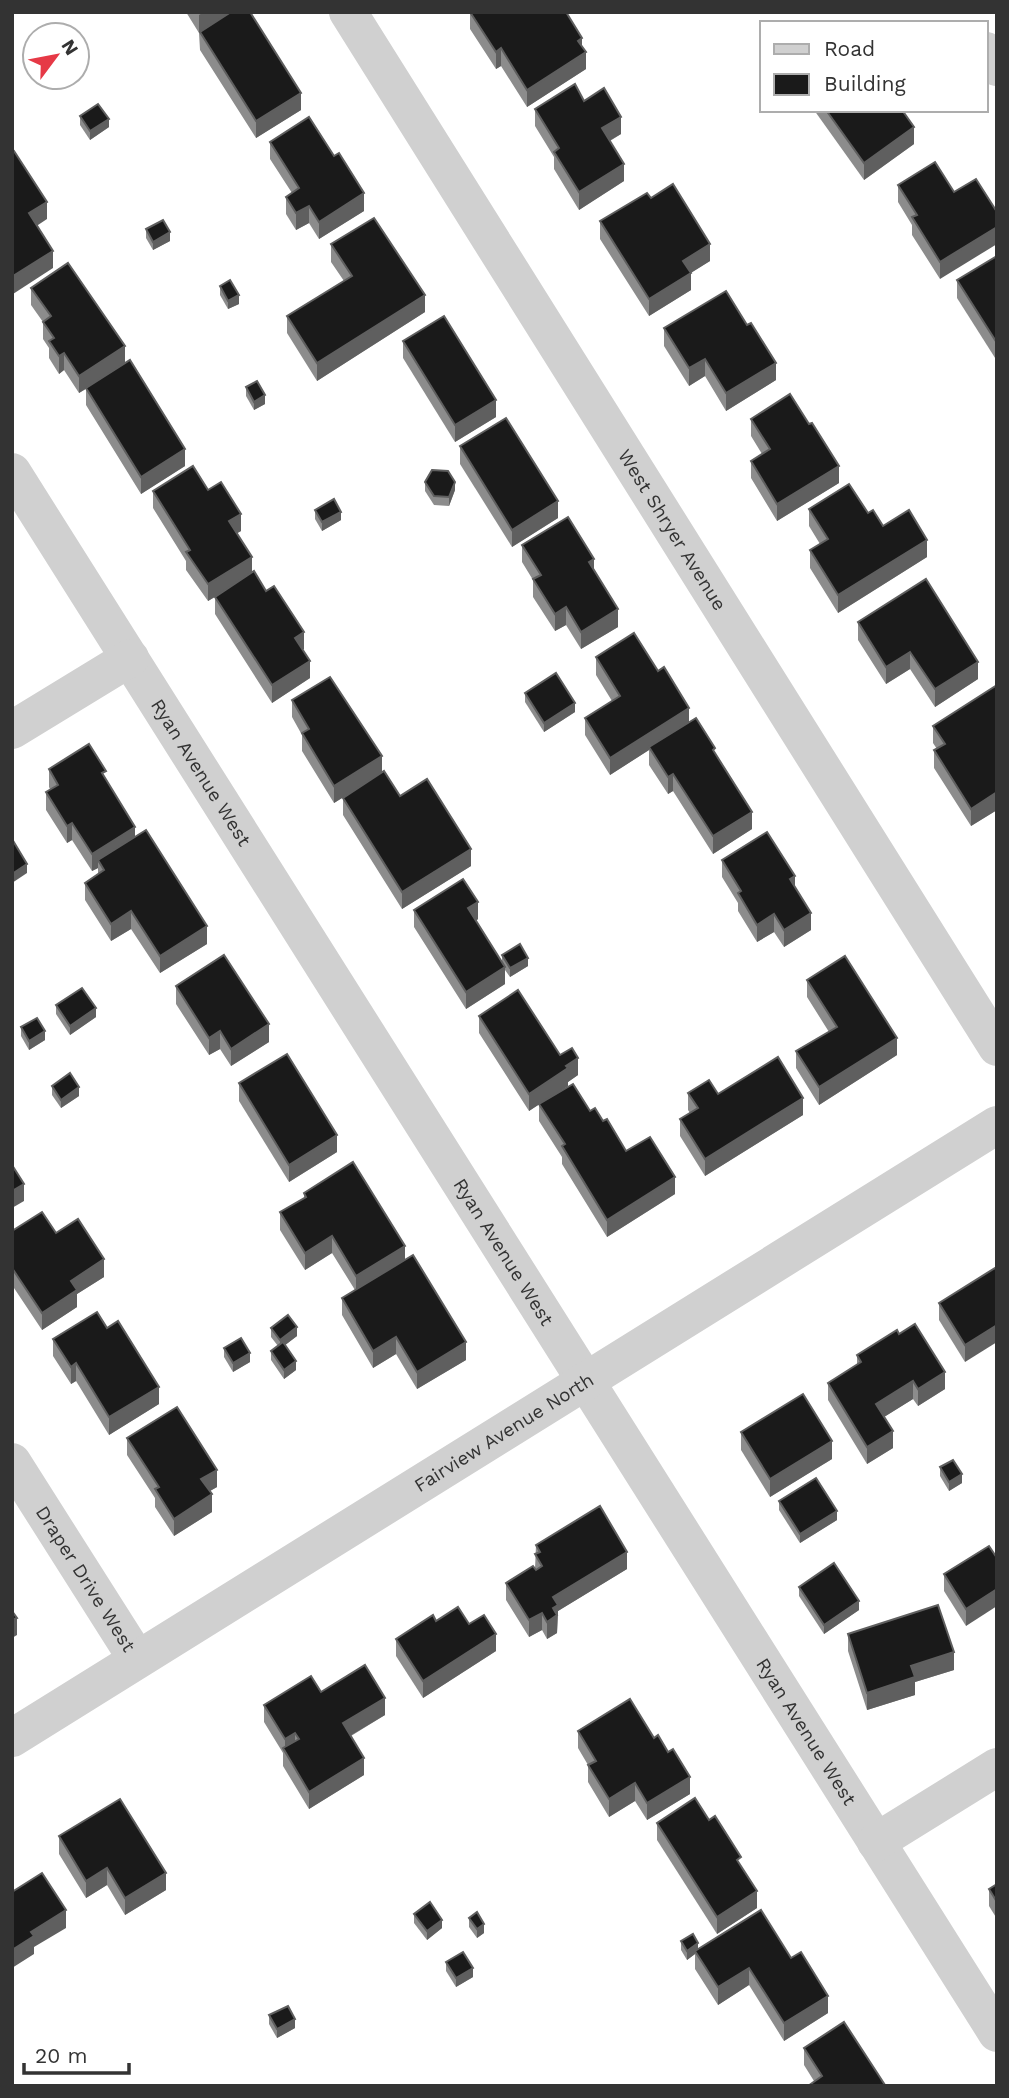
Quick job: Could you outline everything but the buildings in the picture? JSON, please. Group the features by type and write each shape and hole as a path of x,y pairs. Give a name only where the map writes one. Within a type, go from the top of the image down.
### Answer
{"street":[{"name":"West Shryer Avenue","path":"348,12 997,1047"},
{"name":"Ryan Avenue West","path":"12,472 997,2033"},
{"path":"12,730 130,658"},
{"name":"Fairview Avenue North","path":"12,1738 997,1125"},
{"name":"Draper Drive West","path":"12,1462 137,1659"},
{"path":"876,1842 997,1767"}]}
